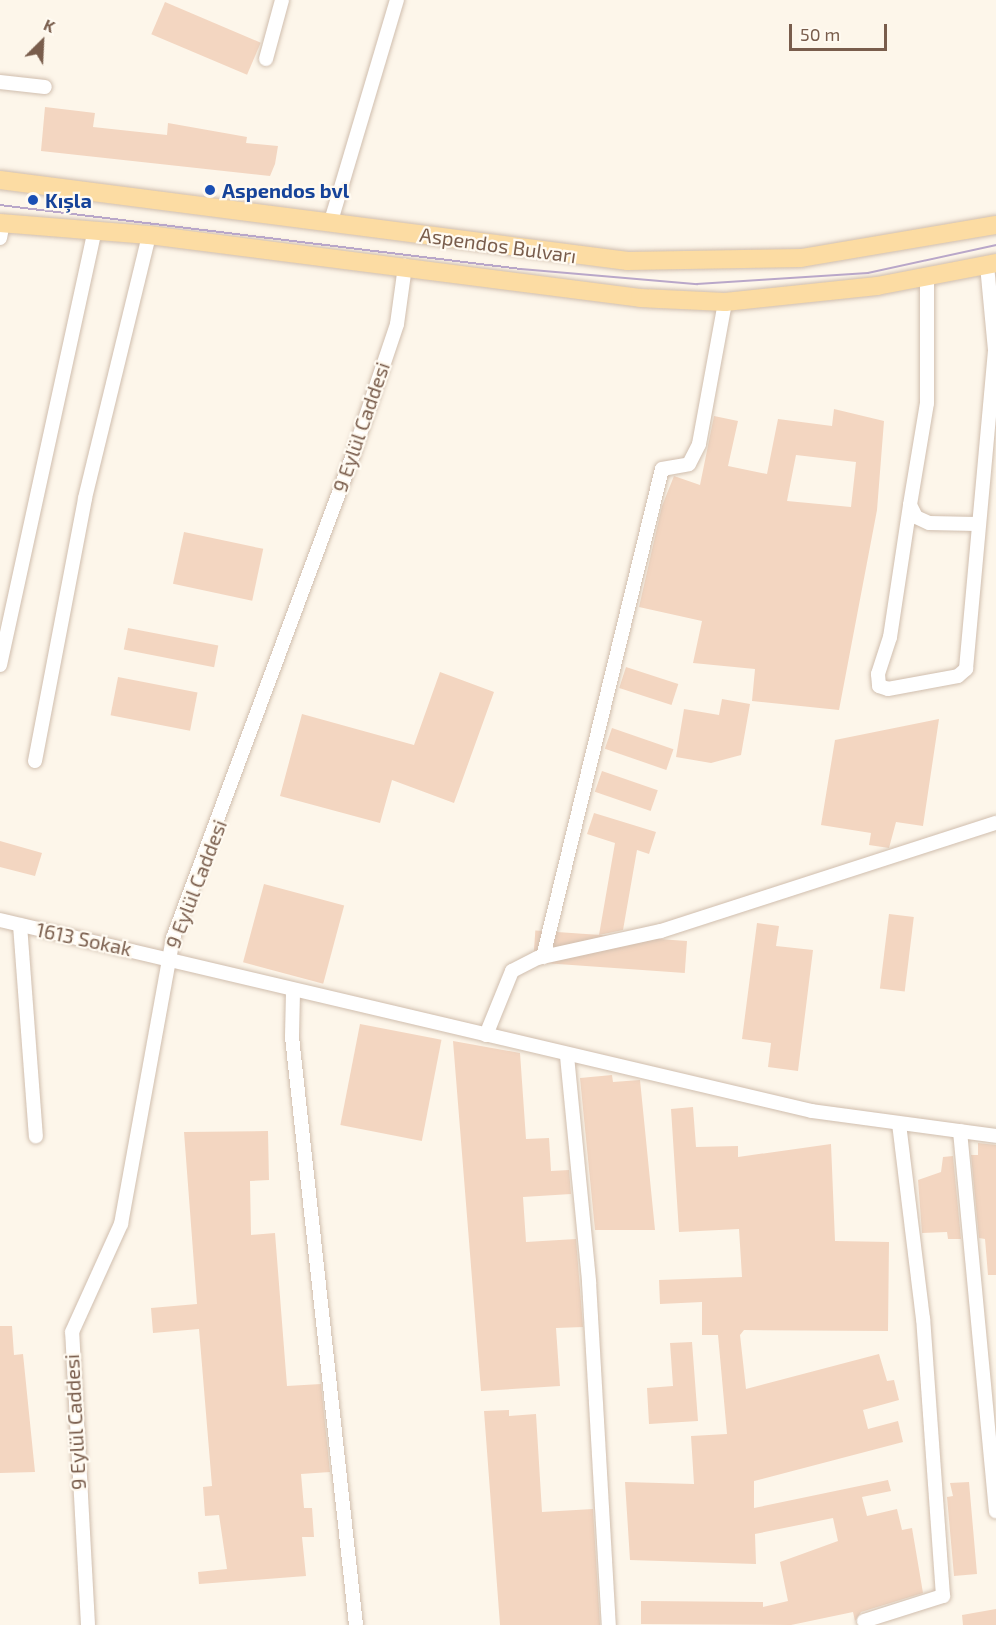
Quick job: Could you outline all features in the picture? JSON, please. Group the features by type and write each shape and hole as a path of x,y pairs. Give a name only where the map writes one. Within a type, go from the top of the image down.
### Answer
{"main road":[{"name":"Aspendos Bulvarı","path":"0,180 331,221 570,255 711,263 875,250 996,225"},
{"name":"Aspendos Bulvarı","path":"1,228 149,235 405,266 640,298 725,302 992,264"}],"street":[{"path":"266,59 282,0"},
{"path":"331,221 397,0"},
{"path":"0,82 45,87"},
{"path":"0,665 94,231"},
{"path":"35,761 85,498 149,235"},
{"path":"927,275 927,403 890,637 878,674 879,686 888,689 958,676 966,669 976,524 995,350 992,264"},
{"name":"9 Eylül Caddesi","path":"88,1625 72,1332 121,1224 168,956 353,455 397,324 405,266"},
{"path":"543,957 662,469 668,464 688,464 699,444 725,302"},
{"path":"910,505 916,517 929,523 976,524"},
{"path":"486,1035 500,990 512,971 543,957 662,931 996,823"},
{"name":"1613 Sokak","path":"0,920 168,956 293,992 812,1110 996,1136"},
{"path":"20,925 36,1136"},
{"path":"293,992 292,1037 356,1625"},
{"path":"567,1056 589,1282 609,1625"},
{"path":"864,1621 943,1596 923,1319 899,1124"},
{"path":"960,1131 996,1511"}],"building":[{"path":"165,2 261,43 247,75 151,34"},
{"path":"45,107 95,113 93,127 167,135 168,123 247,137 246,143 278,146 275,164 270,176 41,151"},
{"path":"834,409 884,421 877,510 839,710 752,701 755,669 693,663 702,621 639,607 662,506 674,476 700,485 714,416 738,421 728,466 767,474 778,419 832,426","holes":["796,455 856,462 851,507 787,501"]},
{"path":"184,532 263,549 252,601 173,584"},
{"path":"128,628 218,646 214,667 124,650"},
{"path":"626,667 678,684 672,705 619,688"},
{"path":"440,672 494,692 454,803 392,780 380,823 280,796 302,714 414,745"},
{"path":"118,677 198,692 190,731 111,715"},
{"path":"722,699 750,704 741,755 711,763 676,757 684,709 719,715"},
{"path":"939,719 923,826 896,822 889,848 869,845 871,833 821,825 835,740"},
{"path":"612,728 673,749 666,770 605,749"},
{"path":"602,771 658,790 651,811 595,792"},
{"path":"594,813 656,832 649,854 637,850 623,930 599,935 615,843 587,834"},
{"path":"0,841 42,853 35,876 0,867"},
{"path":"264,884 344,905 323,984 243,962"},
{"path":"889,914 914,917 905,991 880,988"},
{"path":"757,923 779,926 776,946 813,950 798,1071 768,1067 771,1043 742,1039"},
{"path":"535,930 687,941 685,973 533,962"},
{"path":"360,1024 441,1040 422,1141 340,1125"},
{"path":"453,1041 520,1053 526,1139 549,1138 551,1171 569,1170 571,1194 523,1197 526,1242 576,1239 583,1327 556,1328 560,1386 481,1391"},
{"path":"612,1075 613,1082 640,1080 655,1230 595,1230 580,1078"},
{"path":"693,1107 696,1147 738,1146 738,1157 831,1144 835,1241 889,1242 888,1331 744,1330 740,1335 746,1389 879,1354 887,1381 894,1380 899,1400 863,1410 868,1429 898,1421 903,1442 754,1481 754,1508 888,1480 891,1491 862,1497 867,1516 897,1509 902,1530 912,1528 923,1593 861,1612 855,1621 853,1612 791,1625 641,1624 641,1601 763,1602 763,1607 788,1601 780,1562 838,1541 833,1518 755,1534 756,1564 630,1560 625,1482 694,1484 691,1436 727,1434 718,1335 702,1335 702,1302 660,1304 659,1280 742,1277 739,1229 679,1232 671,1109"},
{"path":"268,1131 269,1180 250,1181 251,1235 275,1233 287,1386 321,1384 330,1472 301,1474 304,1508 312,1508 314,1537 302,1537 306,1576 199,1584 198,1572 227,1569 219,1515 205,1516 203,1487 212,1486 199,1329 153,1333 151,1308 197,1304 184,1132"},
{"path":"978,1143 996,1145 996,1275 988,1275 985,1239 979,1238 971,1155 978,1155"},
{"path":"953,1156 961,1239 948,1239 947,1232 922,1233 918,1180 941,1172 943,1157"},
{"path":"0,1326 12,1326 14,1355 23,1354 35,1472 0,1473"},
{"path":"692,1342 698,1421 649,1424 647,1388 673,1386 670,1343"},
{"path":"509,1410 509,1416 536,1414 542,1512 593,1509 600,1625 500,1625 484,1411"},
{"path":"969,1482 977,1574 954,1576 947,1497 953,1496 950,1483"},
{"path":"996,1609 996,1625 963,1625 962,1615"}],"tram line":[{"path":"0,205 521,269 697,284 868,273 996,245"}],"place":[{"name":"Aspendos bvl","path":"210,190"},
{"name":"Kışla","path":"33,200"}]}
